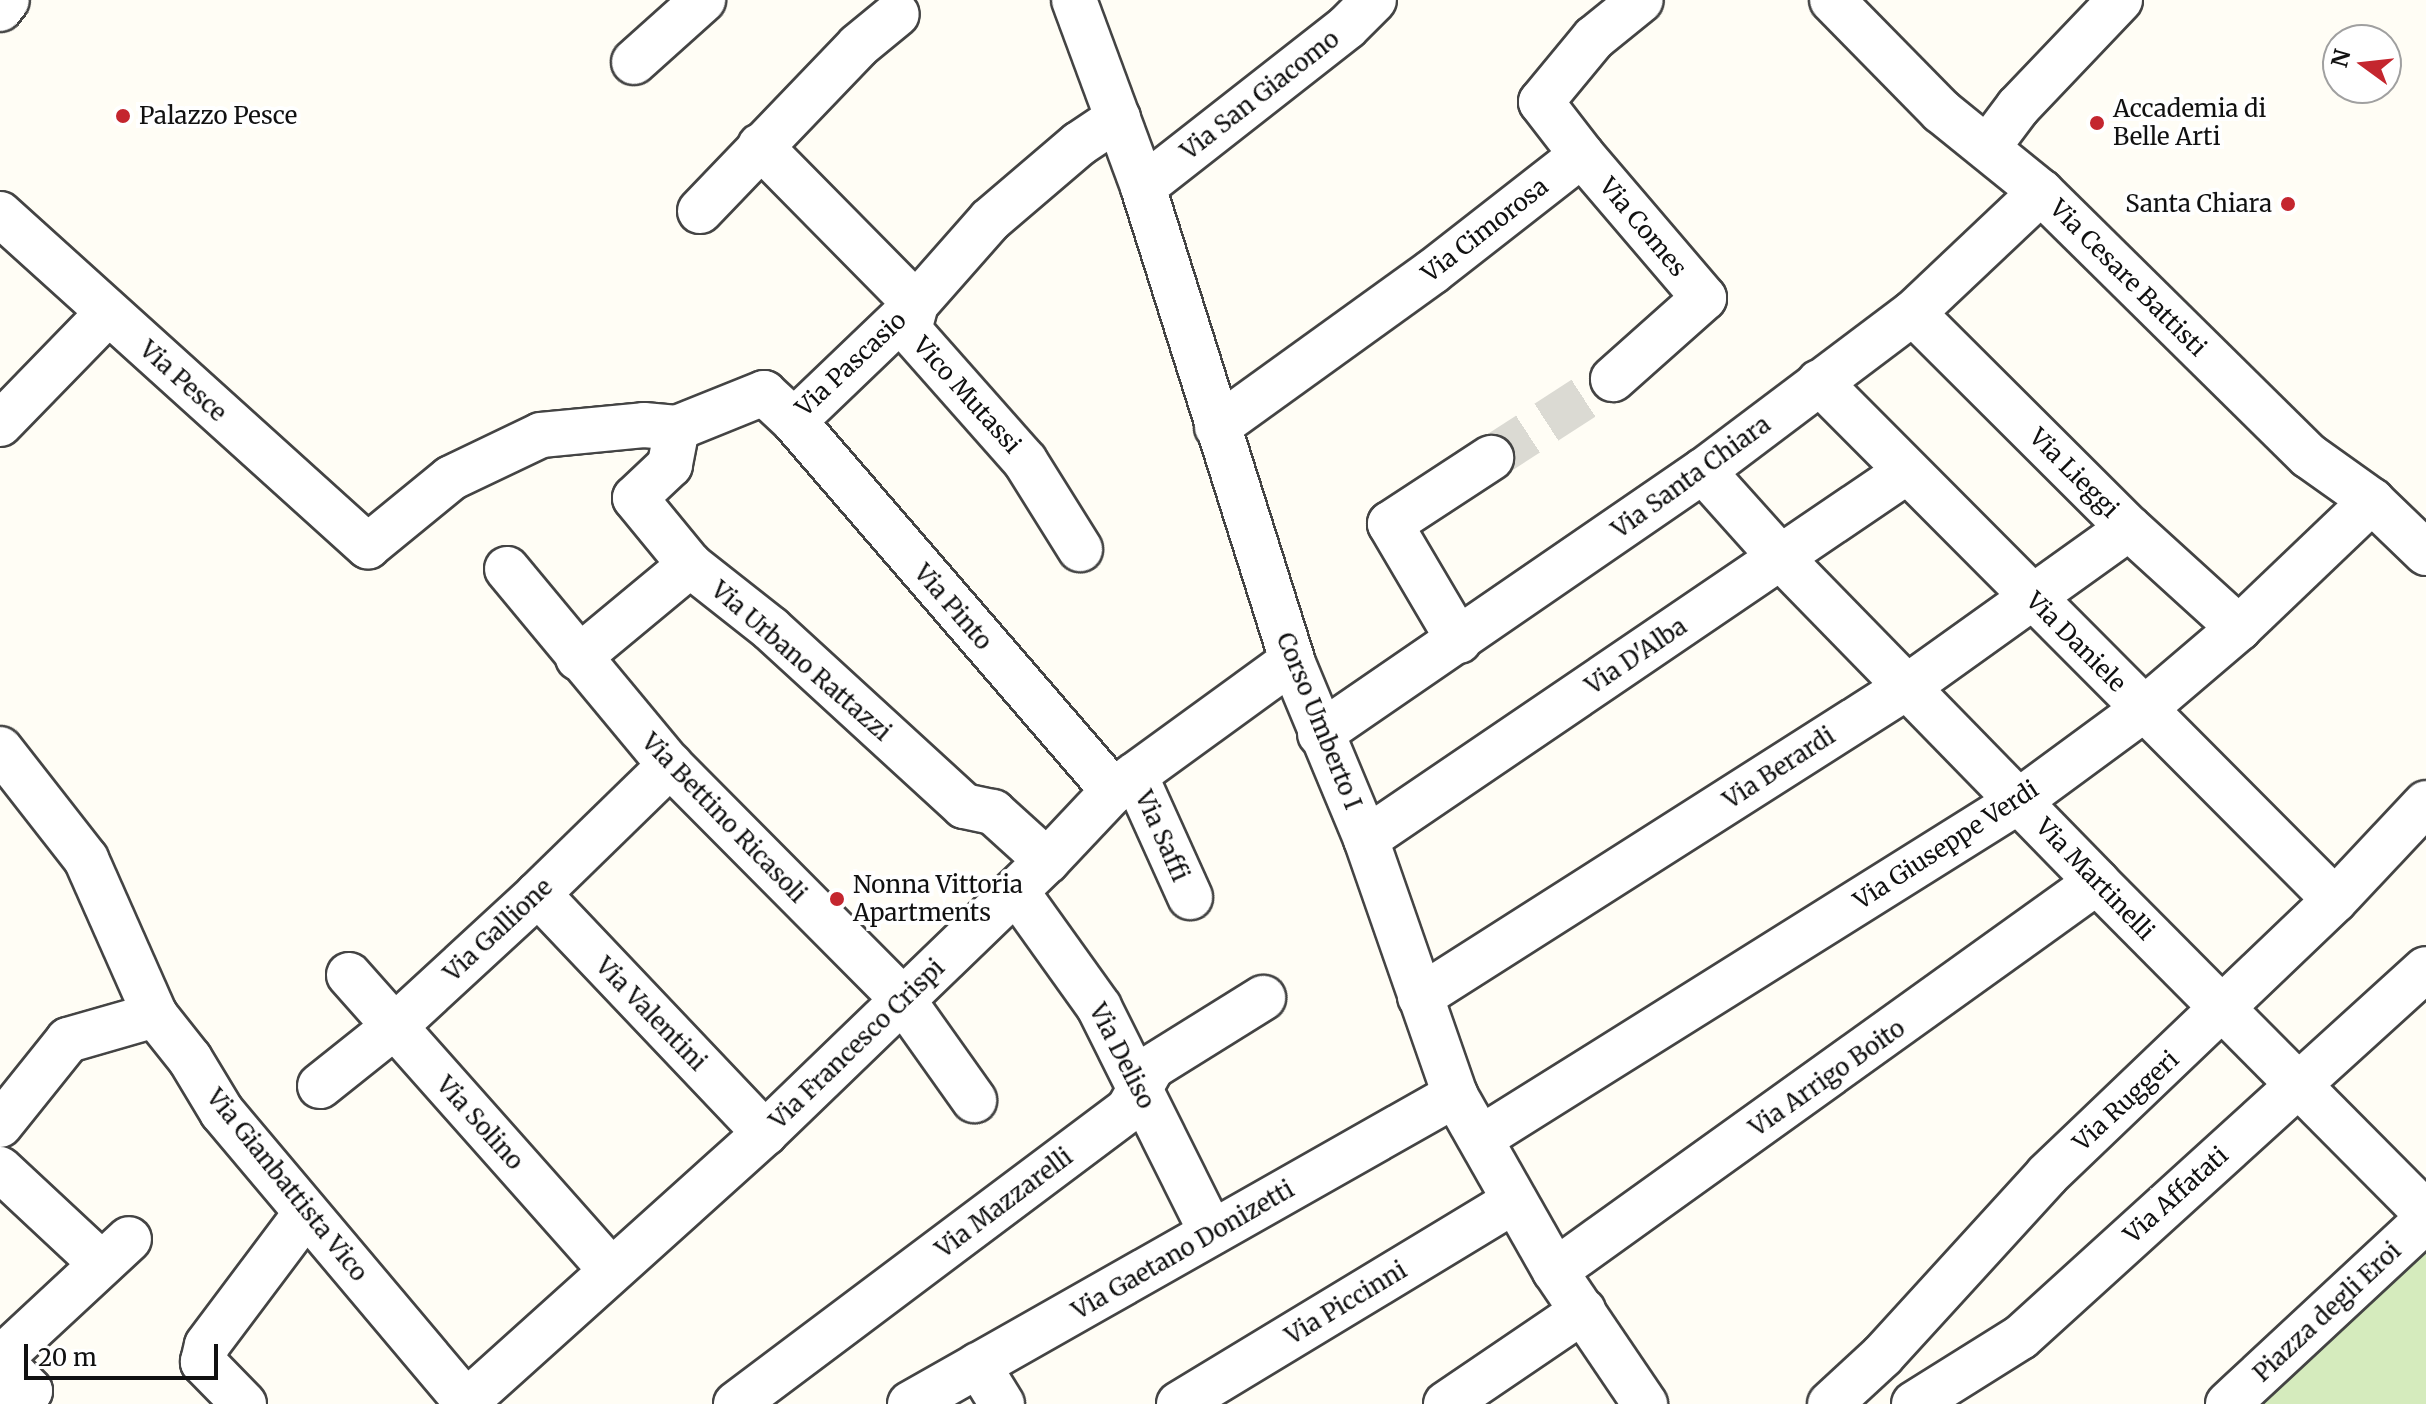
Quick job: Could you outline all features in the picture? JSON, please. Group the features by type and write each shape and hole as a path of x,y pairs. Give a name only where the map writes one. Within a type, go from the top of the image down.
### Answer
{"street":[{"path":"0,9 7,0"},
{"path":"634,62 703,0"},
{"name":"Corso Umberto I","path":"1074,0 1143,187 1292,661 1366,839 1455,1095 1513,1202 1555,1271 1645,1404"},
{"name":"Via San Giacomo","path":"1143,187 1347,27 1374,0"},
{"path":"1582,155 1541,102 1594,38 1641,0"},
{"name":"Via Cesare Battisti","path":"1832,0 1941,111 2041,192 2309,456 2372,501 2426,553"},
{"path":"1988,147 2099,7"},
{"path":"700,211 858,46 897,14"},
{"name":"Via Pascasio","path":"368,546 451,478 541,435 644,425 677,428 764,393 794,421 916,304 990,220 1079,144 1118,118"},
{"name":"Vico Mutassi","path":"760,146 916,304 909,330 1025,461 1080,549"},
{"name":"Via Comes","path":"1582,155 1704,298 1613,379"},
{"name":"Via Cimorosa","path":"1217,427 1432,272 1582,155"},
{"name":"Via Santa Chiara","path":"1320,734 1703,471 1913,313 2041,192"},
{"name":"Via Pesce","path":"0,214 368,546"},
{"path":"0,424 108,313"},
{"name":"Via Lieggi","path":"1913,313 2129,528 2239,628"},
{"name":"Via Daniele","path":"1819,382 2335,900"},
{"name":"Via Pinto","path":"794,421 1124,783"},
{"name":"Via Urbano Rattazzi","path":"677,428 670,465 635,498 690,565 771,629 964,806 993,812 1047,861"},
{"path":"1459,641 1390,524 1491,458"},
{"name":"Via Martinelli","path":"1703,471 1781,558 2298,1087 2426,1213"},
{"name":"Via D'Alba","path":"1366,839 1906,472"},
{"name":"Via Giuseppe Verdi","path":"1481,1138 2019,801 2143,710 2239,628 2372,501"},
{"name":"Via Berardi","path":"1420,997 1907,687 2129,528"},
{"path":"578,658 690,565"},
{"name":"Via Bettino Ricasoli","path":"507,569 670,765 903,1000 974,1100"},
{"name":"Via Francesco Crispi","path":"466,1403 765,1133 1124,783 1292,661"},
{"name":"Via Gianbattista Vico","path":"0,749 86,859 155,1015 190,1059 222,1112 466,1403"},
{"name":"Via Gallione","path":"320,1086 394,1027 538,894 670,765"},
{"name":"Via Saffi","path":"1124,783 1190,897"},
{"name":"Via Ruggeri","path":"1830,1404 1882,1356 2047,1175 2335,900 2425,805"},
{"name":"Via Arrigo Boito","path":"1555,1271 2097,882"},
{"name":"Via Deliso","path":"1016,891 1099,1007 1211,1232"},
{"name":"Via Valentini","path":"538,894 765,1133"},
{"name":"Via Affatati","path":"1914,1404 2021,1337 2426,969"},
{"name":"Via Solino","path":"349,975 611,1270"},
{"name":"Via Mazzarelli","path":"736,1404 1128,1110 1152,1067 1263,998"},
{"path":"0,1125 68,1040 155,1015"},
{"name":"Via Gaetano Donizetti","path":"910,1404 1455,1095"},
{"path":"0,1169 115,1252 0,1360 30,1391 17,1404"},
{"name":"Via Piccinni","path":"1179,1404 1513,1202"},
{"path":"244,1404 203,1362 207,1345 306,1213"},
{"name":"Piazza degli Eroi","path":"2228,1404 2426,1220"},
{"path":"1446,1404 1583,1311"},
{"path":"978,1365 1002,1404"}],"green space":[{"path":"2426,1243 2426,1404 2253,1404"}],"tunnel":[{"path":"1491,458 1613,379"}],"place":[{"name":"Palazzo Pesce","path":"123,116"},
{"name":"Accademia di Belle Arti","path":"2097,123"},
{"name":"Santa Chiara","path":"2288,204"},
{"name":"Nonna Vittoria Apartments","path":"837,899"}]}
